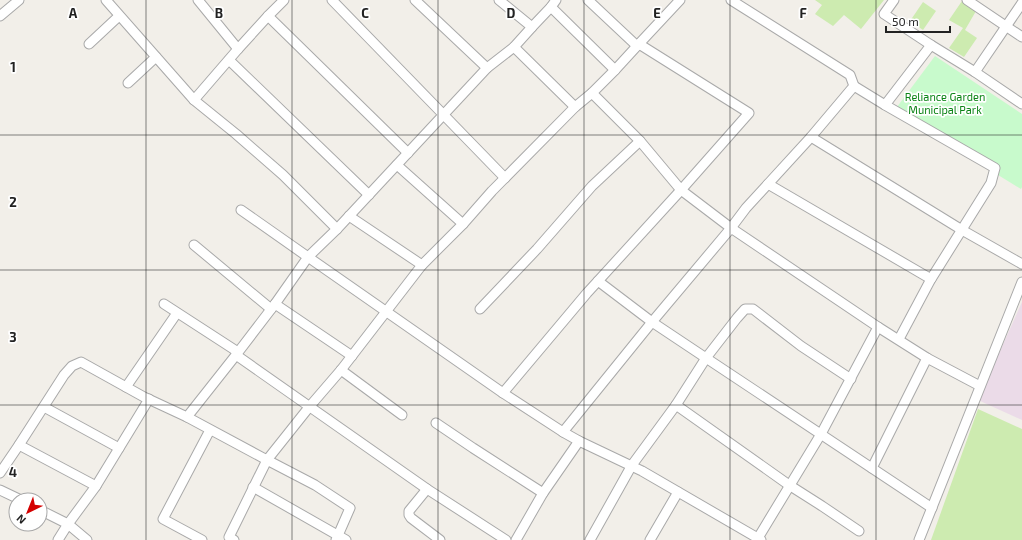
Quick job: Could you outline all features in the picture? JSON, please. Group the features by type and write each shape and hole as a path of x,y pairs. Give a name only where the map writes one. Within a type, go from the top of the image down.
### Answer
{"street":[{"path":"0,16 19,0"},
{"path":"106,0 194,100 283,175 337,229"},
{"path":"198,0 238,50"},
{"path":"194,100 284,0"},
{"path":"332,0 505,178"},
{"path":"415,0 487,68"},
{"path":"500,0 532,26"},
{"path":"503,394 587,293 749,113 638,45 588,0"},
{"path":"230,539 253,487 267,460 341,370 422,265 575,106 592,93 615,70 680,0"},
{"path":"731,0 850,75 854,86 995,168 991,183 931,279 899,339"},
{"path":"894,0 884,14 1022,104"},
{"path":"967,0 1022,37"},
{"path":"975,72 1022,3"},
{"path":"187,417 273,306 308,256 337,229 487,68 514,47 554,4 615,70"},
{"path":"89,44 119,16"},
{"path":"268,16 408,153"},
{"path":"885,105 931,45"},
{"path":"514,47 575,106"},
{"path":"128,83 156,57"},
{"path":"229,60 369,195"},
{"path":"563,432 746,208 854,86"},
{"path":"592,93 640,141 681,190 731,228 878,327 928,358 980,386"},
{"path":"810,137 962,230 1022,264"},
{"path":"480,309 537,249 592,186 640,141"},
{"path":"397,165 463,224"},
{"path":"768,184 931,279"},
{"path":"241,210 503,394 563,432 579,441 632,465 759,539 821,434 878,327"},
{"path":"349,216 422,265"},
{"path":"194,246 273,306 352,356"},
{"path":"598,281 652,322 932,508"},
{"path":"919,540 1022,282"},
{"path":"164,304 237,353 426,489 506,540"},
{"path":"590,540 632,465 676,405 706,358 745,309 753,309 801,346 851,379"},
{"path":"126,387 177,313"},
{"path":"872,468 928,358"},
{"path":"0,473 64,375 72,366 81,362 149,400 187,417 315,485 350,508 340,538 253,487"},
{"path":"341,370 402,415"},
{"path":"58,540 96,486 149,400"},
{"path":"676,405 789,486 822,506 858,532"},
{"path":"44,407 119,448"},
{"path":"436,424 543,493"},
{"path":"202,540 164,519 210,430"},
{"path":"516,540 543,493 579,441"},
{"path":"19,445 96,486"},
{"path":"426,489 409,511 409,515 410,518 440,540"},
{"path":"650,540 678,492"},
{"path":"48,514 68,524 87,540"}],"shaded area":[{"path":"1022,302 1022,420 978,400"}],"green space":[{"path":"815,0 884,0 861,29 844,15 833,26 815,14 822,5"},
{"path":"962,1 976,11 965,30 977,38 964,57 949,48 963,28 949,20"},
{"path":"923,2 936,11 923,30 910,21"},
{"name":"Reliance Garden Municipal Park","path":"935,56 1022,114 1021,189 894,111"},
{"path":"978,409 1022,429 1022,540 931,540"}]}
